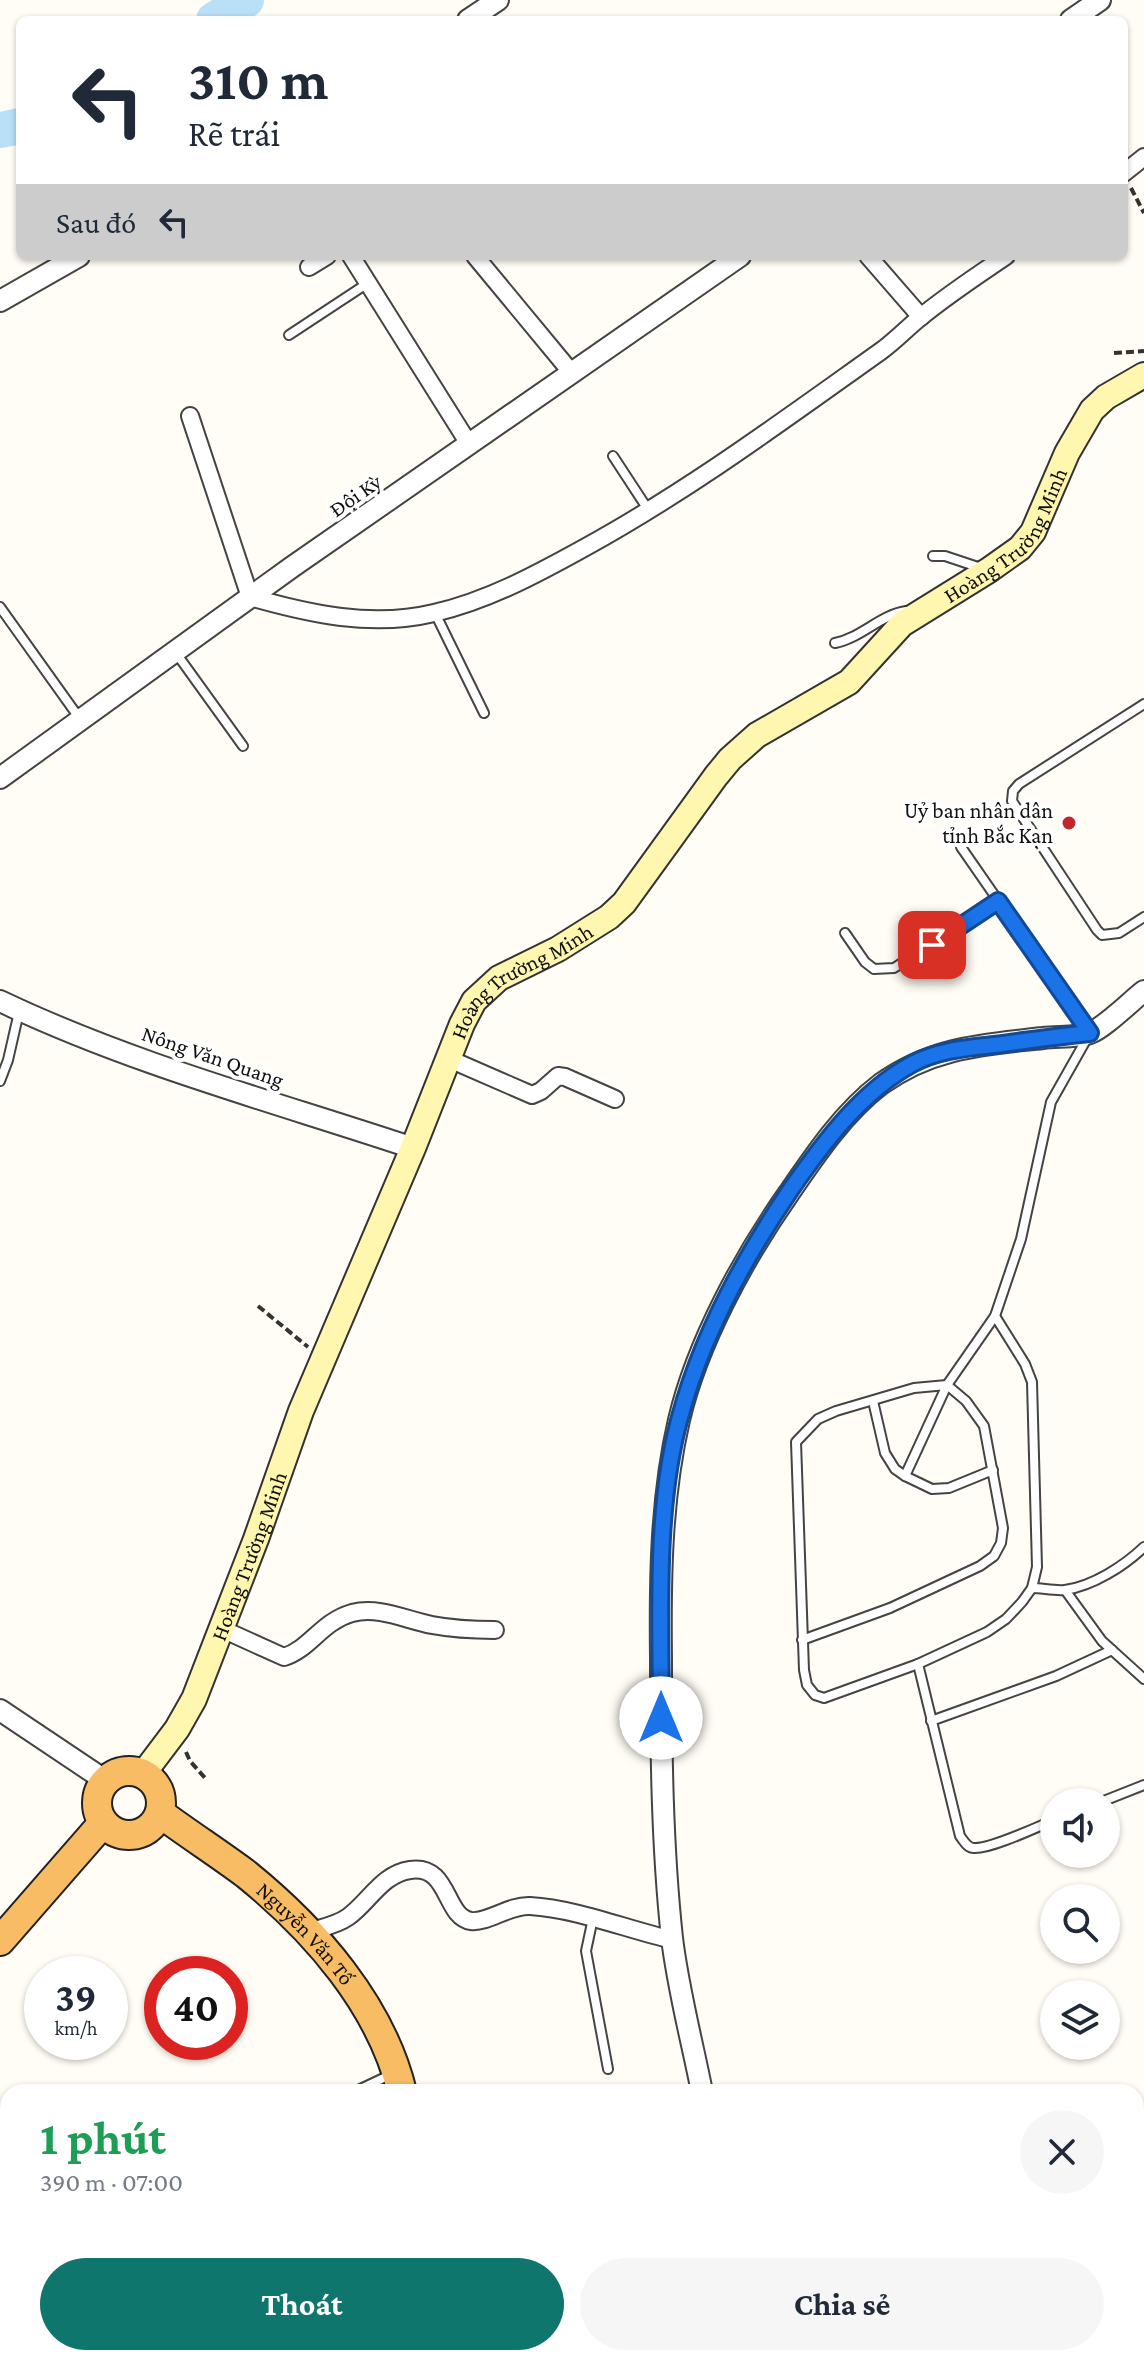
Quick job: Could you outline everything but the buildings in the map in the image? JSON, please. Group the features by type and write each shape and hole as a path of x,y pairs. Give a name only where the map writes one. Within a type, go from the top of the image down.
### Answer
{"highway":[{"path":"123,1771 143,1774 159,1790 162,1802 160,1813 154,1824 145,1831 122,1835 103,1823 96,1806 97,1797 106,1781 123,1771"},
{"name":"Nguyễn Văn Tố","path":"160,1813 245,1874 308,1932 351,1982 377,2027 399,2082"},
{"path":"0,1941 103,1823"}],"main road":[{"name":"Hoàng Trường Minh","path":"143,1774 177,1729 194,1699 322,1359 468,1012 486,988 508,973 558,949 609,917 624,903 730,759 757,735 849,682 902,624 1020,548 1033,532 1067,453 1092,410 1106,397 1144,375"}],"street":[{"path":"474,16 498,0"},
{"path":"1077,16 1100,0"},
{"path":"1128,179 1144,157"},
{"path":"0,301 72,260"},
{"path":"309,267 320,260"},
{"path":"354,260 469,444"},
{"path":"478,260 571,372"},
{"name":"Đội Kỳ","path":"0,778 250,597 734,260"},
{"path":"871,260 921,317"},
{"path":"190,416 250,597 314,614 359,619 407,618 435,613 521,581 649,511 726,462 1000,260"},
{"path":"700,2084 673,1940 665,1845 660,1598 666,1492 679,1417 700,1358 726,1299 764,1228 849,1114 879,1086 914,1063 951,1049 1090,1033 1144,991"},
{"name":"Nông Văn Quang","path":"0,1001 228,1088 413,1148"},
{"path":"447,1058 532,1095 558,1076 615,1099"},
{"path":"222,1629 284,1657 301,1648 337,1618 356,1612 385,1613 452,1628 495,1630"},
{"path":"0,1710 106,1781"},
{"path":"308,1932 345,1919 389,1878 413,1869 432,1874 456,1909 472,1921 526,1905 593,1918 673,1940"}],"lane":[{"path":"289,335 368,283"},
{"path":"613,456 649,511"},
{"path":"933,556 945,556 989,570"},
{"path":"0,607 81,720"},
{"path":"835,643 846,641 902,611 919,611"},
{"path":"435,613 484,713"},
{"path":"175,651 243,746"},
{"path":"1144,704 1019,784 1012,795 1012,801 1102,935 1119,933 1144,917"},
{"path":"905,1476 947,1385 995,1316 1021,1239 1051,1102 1090,1033 961,847"},
{"path":"845,933 865,962 874,969 894,968 998,901"},
{"path":"0,1081 20,1011"},
{"path":"802,1640 890,1608 980,1566 994,1556 1001,1543 1003,1528 984,1426 966,1401 947,1385 914,1388 818,1419 796,1442 802,1640 807,1685 815,1695 824,1698 918,1664 987,1632 1006,1619 1032,1588 1037,1567 1032,1382 1025,1364 995,1316"},
{"path":"873,1401 885,1453 895,1469 905,1476 932,1489 941,1489 968,1482 993,1470"},
{"path":"1032,1588 1065,1590 1095,1581 1144,1547"},
{"path":"1065,1590 1102,1641 1144,1679"},
{"path":"931,1721 1056,1676 1112,1650"},
{"path":"918,1664 960,1836 968,1846 975,1848 1040,1826"},
{"path":"1120,1794 1144,1785"},
{"path":"593,1918 586,1951 608,2069"}],"path":[{"path":"1128,182 1144,213"},
{"path":"1114,353 1144,351"},
{"path":"258,1306 322,1359"}],"waterway":[{"path":"220,16 246,0"},
{"path":"0,130 16,127"}],"place":[{"name":"Uỷ ban nhân dân tỉnh Bắc Kạn","path":"1069,823"}],"route":[{"path":"661,1718 660,1598 666,1492 679,1417 726,1299 764,1228 849,1114 879,1086 914,1063 951,1049 1090,1033 998,901 932,945"}]}
